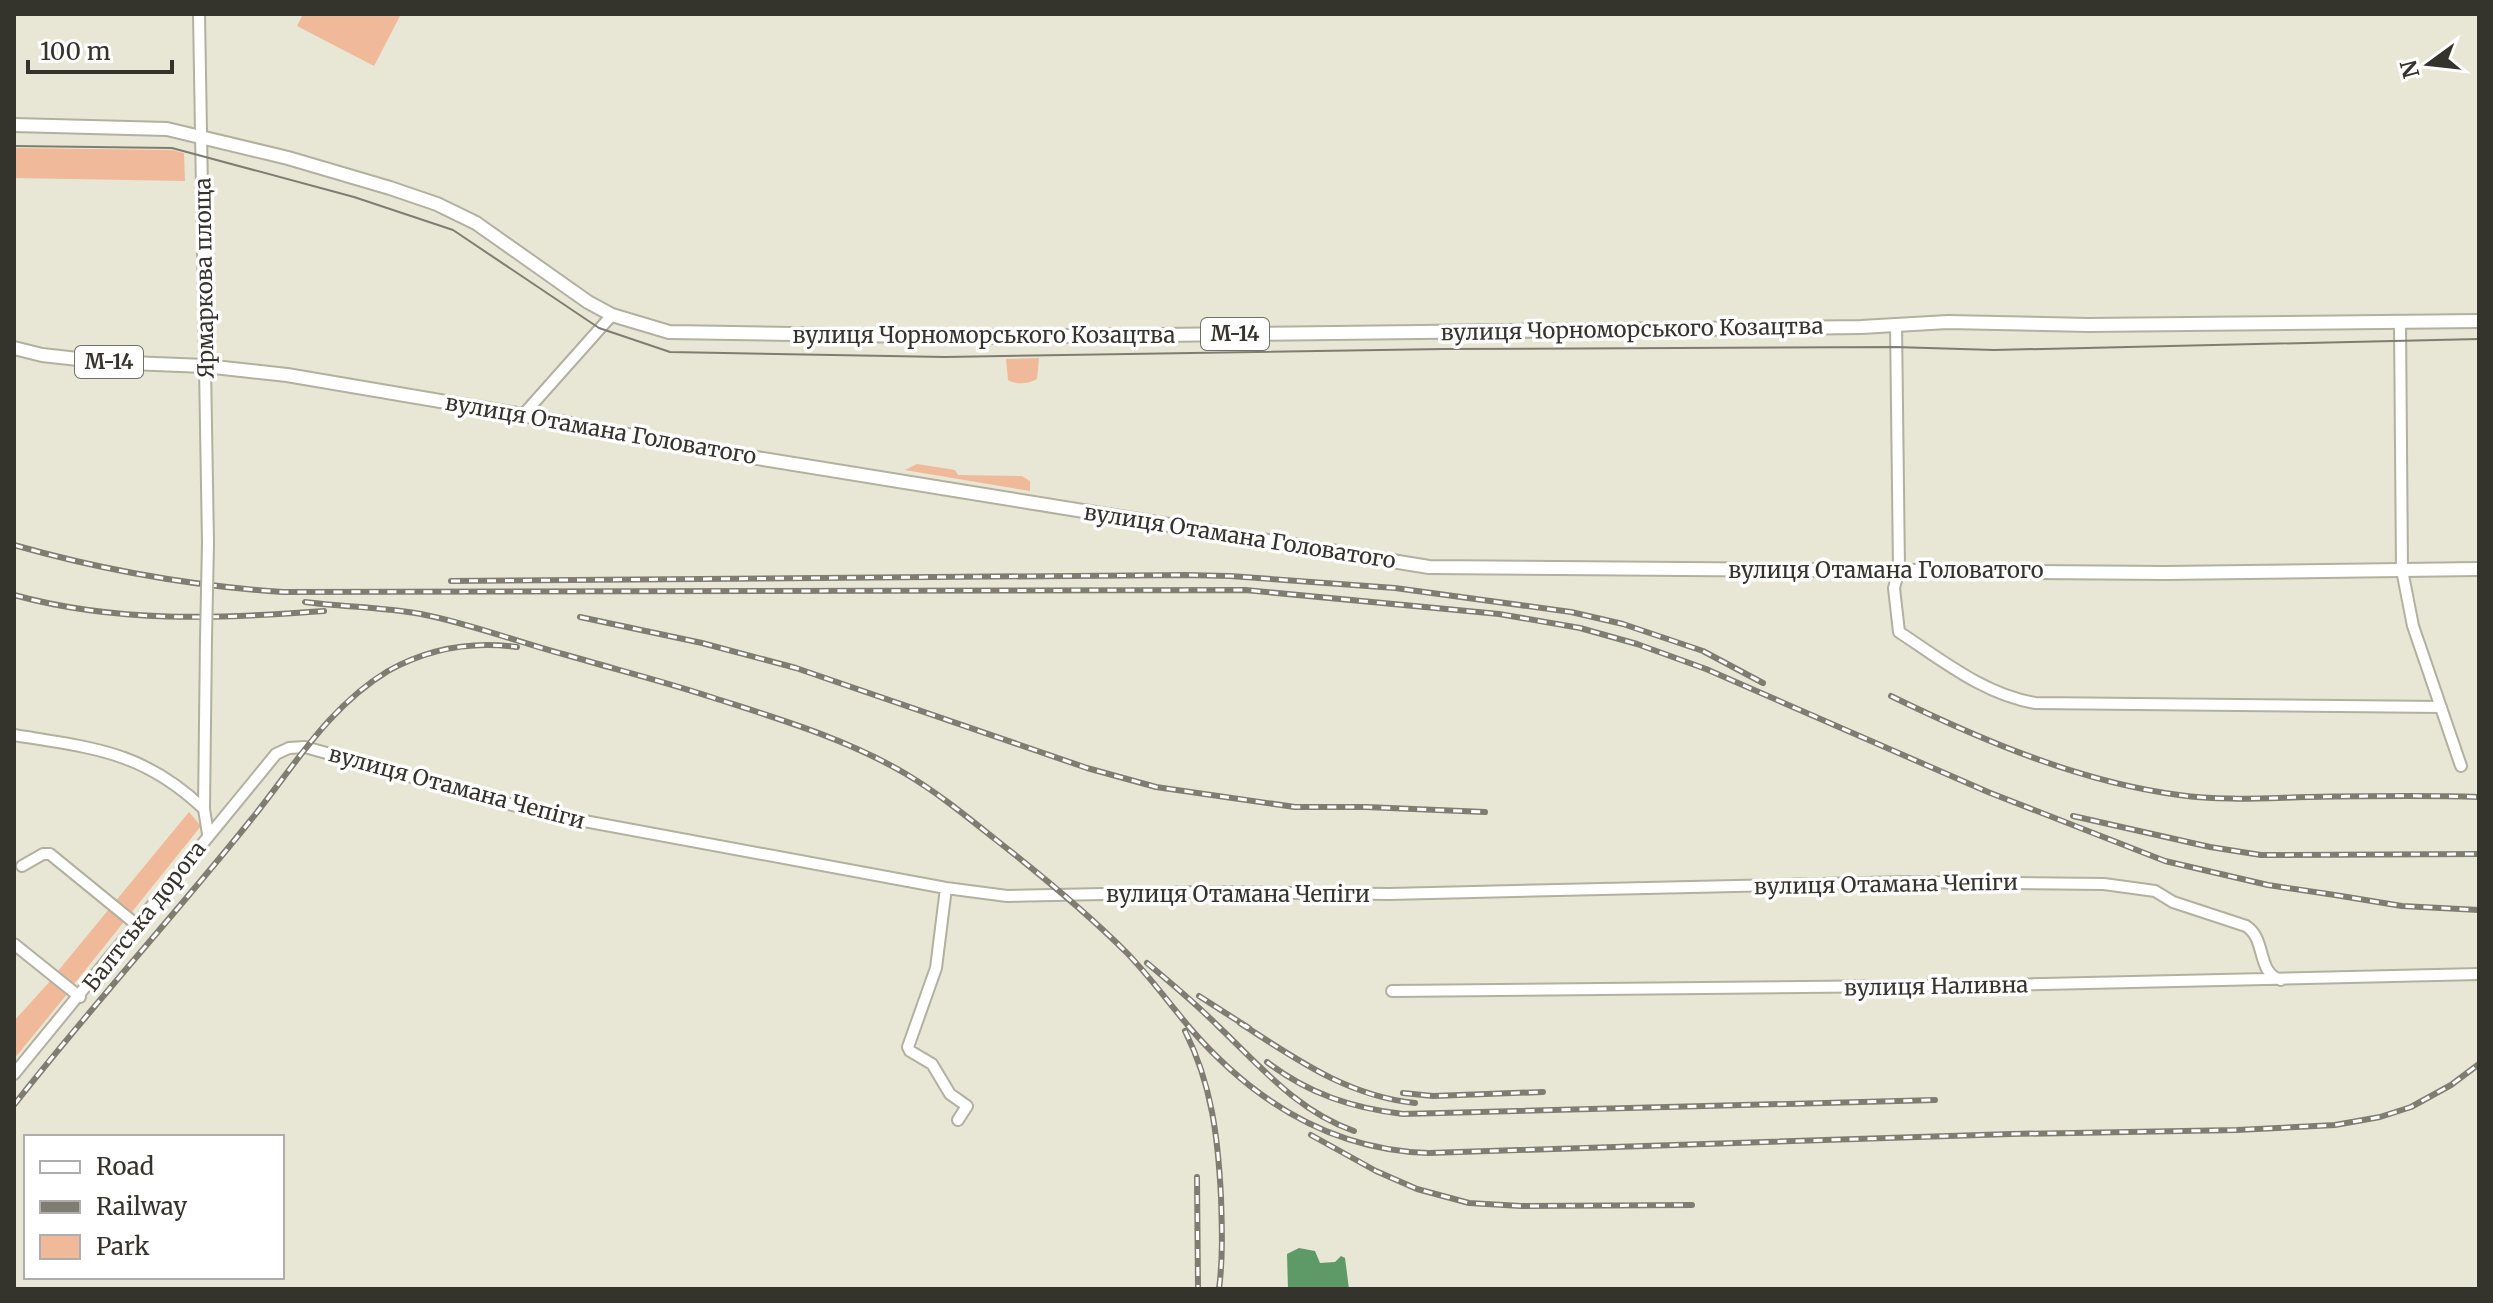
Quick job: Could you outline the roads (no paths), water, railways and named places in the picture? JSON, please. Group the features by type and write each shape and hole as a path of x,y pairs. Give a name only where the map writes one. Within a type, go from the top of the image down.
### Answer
{"main road":[{"name":"вулиця Чорноморського Козацтва","path":"14,125 164,129 390,188 455,211 476,223 588,302 612,315 669,332 690,334 976,337 1896,324 2479,321"},
{"name":"вулиця Отамана Головатого","path":"14,348 42,355 105,362 205,366 287,375 701,449 1429,567 2166,573 2479,569"}],"street":[{"name":"Ярмаркова площа","path":"199,14 208,543 206,638"},
{"path":"523,415 612,315"},
{"path":"2400,322 2402,570 2413,626 2461,766"},
{"path":"1896,324 1899,569 1894,588 1899,632 1976,682 2035,703 2441,707"},
{"name":"Балтська дорога","path":"14,1074 80,997 208,834 204,809 206,638"},
{"path":"14,735 97,749 136,762 163,774 204,809"},
{"name":"вулиця Отамана Чепіги","path":"208,834 276,754 289,748 305,747 541,813 946,888 1007,896 1203,892 1389,894 1907,882 2104,884 2155,891 2173,902 2246,926 2260,942 2267,970 2274,979 2281,980"},
{"path":"22,866 43,854 50,854 137,925"},
{"path":"946,888 936,968 908,1047 932,1064 950,1094 967,1106 958,1120"},
{"path":"14,944 80,997"},
{"name":"вулиця Наливна","path":"1392,991 2281,980 2479,974"}],"tram line":[{"path":"14,146 172,148 354,197 453,230 599,328 670,352 945,357 1443,349 1895,347 1994,350 2479,339"}],"railway":[{"path":"14,545 147,576 283,592 1245,590 1499,614 1580,628 1637,644 1706,669 1988,792 2165,861 2268,885 2402,906 2479,910"},
{"path":"451,581 1185,575 1395,588 1571,612 1623,624 1703,651 1763,683"},
{"path":"14,595 52,604 129,614 207,617 324,611"},
{"path":"305,602 421,614 459,623 763,714 836,740 883,762 952,805 1079,908 1135,962 1214,1054 1267,1099 1327,1131 1393,1150 1429,1153 2335,1125 2380,1117 2411,1107 2451,1085 2479,1064"},
{"path":"580,617 702,643 796,668 1087,768 1156,787 1295,807 1485,812"},
{"path":"14,1105 221,857 329,720 347,702 388,671 418,657 467,646 517,647"},
{"path":"1891,696 2032,757 2068,770 2142,789 2227,799 2479,797"},
{"path":"2073,816 2210,847 2261,855 2479,854"},
{"path":"1147,963 1297,1099 1314,1112 1354,1131"},
{"path":"1199,996 1249,1028"},
{"path":"1240,1023 1323,1074 1367,1093 1415,1103"},
{"path":"1185,1031 1202,1071 1215,1133 1222,1220 1219,1289"},
{"path":"1267,1062 1299,1083 1332,1098 1403,1114 1935,1100"},
{"path":"1403,1093 1433,1096 1543,1092"},
{"path":"1311,1135 1376,1171 1417,1189 1469,1203 1521,1206 1692,1205"},
{"path":"1197,1177 1198,1289"}]}
